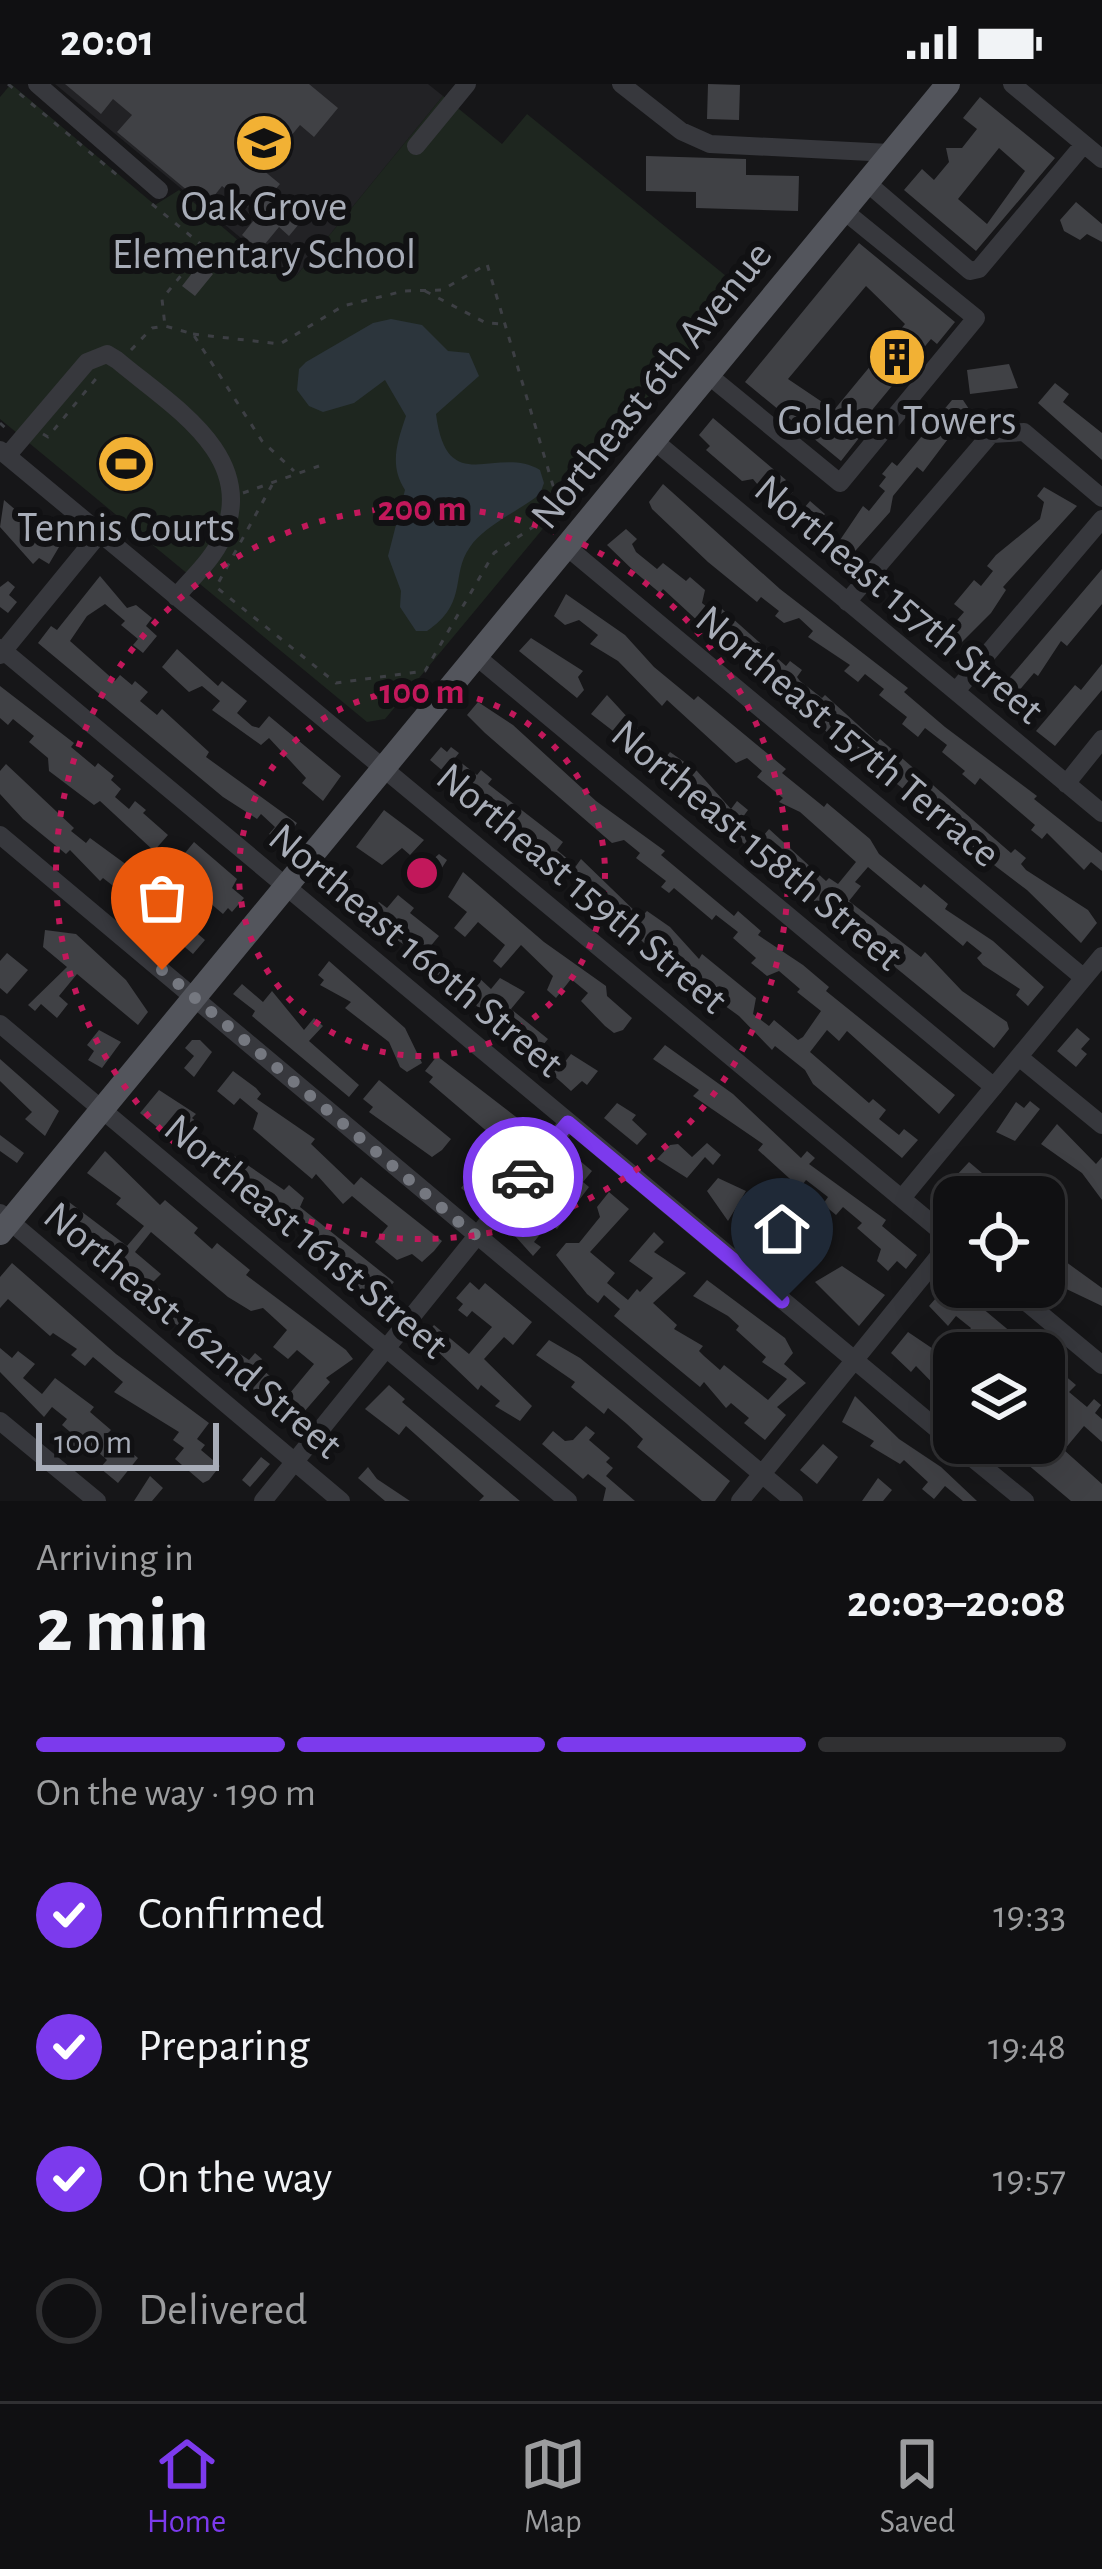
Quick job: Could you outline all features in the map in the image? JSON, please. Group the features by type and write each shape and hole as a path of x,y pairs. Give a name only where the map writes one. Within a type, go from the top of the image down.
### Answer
{"main road":[{"name":"Northeast 6th Avenue","path":"3,1222 384,770 948,84"}],"street":[{"path":"38,84 159,190"},
{"path":"622,84 681,131 710,144 890,153"},
{"path":"1012,84 1102,159"},
{"path":"416,146 464,87"},
{"path":"866,182 970,271 979,269 1084,144"},
{"path":"706,374 840,483 976,318 843,210"},
{"path":"4,453 87,362 107,355 209,439 226,464 231,494 224,535 176,597"},
{"path":"847,602 991,434 1024,432 1102,497"},
{"name":"Northeast 157th Street","path":"652,439 1102,813"},
{"name":"Northeast 159th Street","path":"4,453 933,1224"},
{"path":"956,691 1102,519"},
{"path":"1,651 100,534"},
{"name":"Northeast 157th Terrace","path":"567,547 1084,978"},
{"name":"Northeast 160th Street","path":"1,651 933,1426"},
{"name":"Northeast 158th Street","path":"477,657 994,1088"},
{"path":"1066,784 1102,739"},
{"path":"0,835 794,1501"},
{"path":"902,1198 1102,956"},
{"name":"Northeast 161st Street","path":"0,1024 568,1501"},
{"path":"1019,1057 1102,1125"},
{"path":"263,1501 568,1123"},
{"name":"Northeast 162nd Street","path":"3,1222 341,1501"},
{"path":"740,1501 933,1265"},
{"path":"1034,1308 1102,1364"},
{"path":"0,1421 97,1501"},
{"name":"Northeast 160th Street","path":"980,1464 1025,1501"}],"path":[{"path":"8,84 118,176"},
{"path":"137,192 205,247 162,298 165,326"},
{"path":"193,334 280,344 343,306 442,290 487,264 560,509 494,553 425,671 336,683 216,587 272,485"},
{"path":"424,290 486,323 505,324"},
{"path":"231,494 272,485 294,471 319,466"}],"shaded area":[{"path":"11,84 155,205 179,190 280,276 297,275 443,96 502,144 527,114 742,289 385,719 367,722 0,419 0,97"},
{"name":"Oak Grove Elementary School","path":"55,84 428,84 443,96 297,275 288,277"},
{"path":"391,319 422,325 448,351 469,353 479,376 436,414 451,455 462,463 523,464 540,470 544,483 540,494 470,547 449,610 427,631 416,631 400,607 401,591 388,556 405,490 396,463 406,416 385,380 354,403 323,412 309,406 297,390 299,369 306,362 373,323"}],"building":[{"path":"65,84 309,84 338,108 314,137 300,125 263,170 280,184 268,198 299,224 289,236 279,227 260,250 242,235 258,215 222,186 206,206 117,132 132,115 113,99 101,114"},
{"path":"708,84 740,85 739,120 707,119"},
{"path":"980,97 1055,158 976,251 904,190 922,169 934,180 949,162 946,148 962,148 977,129 963,118","holes":["999,148 1025,171 987,224 958,199"]},
{"path":"646,156 746,159 746,175 799,176 798,211 696,208 696,192 646,191"},
{"path":"1076,202 1102,224 1102,242 1087,234 1080,240 1064,231 1060,220"},
{"name":"Golden Towers","path":"859,243 955,322 937,344 931,339 853,433 859,438 841,461 745,382","holes":["866,286 905,324 834,410 788,379"]},
{"path":"200,263 213,274 195,296 182,286"},
{"path":"1009,364 1018,388 970,394 967,370"},
{"path":"1055,383 1069,394 1063,402 1102,433 1102,460 1038,403"},
{"path":"952,400 963,400 973,415 957,427 923,472 917,467 893,496 890,512 840,568 821,552 833,538 838,543 863,506 869,511 885,491 879,486 886,477 882,474 892,462 897,466"},
{"path":"713,418 786,480 783,483 793,492 778,509 753,479 742,481 706,450 710,446 699,435"},
{"path":"663,484 780,589 908,688 904,692 945,727 1037,796 1034,799 1102,853 1102,871 1091,862 1084,870 1047,833 1042,839 1031,830 1035,825 980,778 975,785 942,752 947,745 925,728 918,737 902,724 907,717 879,695 884,689 865,674 858,682 844,671 850,665 808,637 813,631 799,618 784,623 775,616 779,611 761,597 757,602 708,562 652,509 649,502"},
{"path":"1044,487 1077,506 1003,587 1006,590 991,613 947,657 929,642 940,628 946,633 964,612 954,604 974,580 981,586 993,571 987,566 996,555 1040,519 1044,502 1037,496"},
{"path":"4,500 59,547 49,564 39,558 33,564 0,527"},
{"path":"810,501 825,514 808,534 793,521"},
{"path":"626,529 637,539 632,544 636,552 657,569 663,563 686,581 690,577 705,590 702,603 717,615 722,609 786,666 790,661 802,670 797,677 800,681 822,698 825,695 877,742 880,739 1011,853 1015,849 1026,858 1021,864 1026,870 1088,910 1097,923 1081,943 1027,890 927,814 930,810 855,751 839,746 801,703 738,658 663,589 660,593 636,573 607,545"},
{"path":"1102,569 1102,604 1067,646 1061,641 1038,676 1034,673 1017,693 1024,698 1012,712 994,696"},
{"path":"100,576 127,608 136,605 152,618 146,626 157,636 143,653 133,645 138,639 121,625 125,621 105,604 87,616 70,641 115,681 120,675 132,685 135,681 148,692 140,701 157,715 162,709 209,752 206,757 297,823 282,845 269,834 275,827 261,814 257,819 223,797 38,643 51,626 57,630"},
{"path":"8,581 15,587 9,595 17,602 8,613 0,607 0,587"},
{"path":"566,594 625,635 654,667 694,700 698,696 786,769 782,773 824,807 827,803 870,839 879,854 921,888 924,884 948,904 945,909 993,941 1044,987 1028,1006 1016,995 1020,989 983,965 977,958 982,953 967,941 963,946 868,867 855,882 861,886 849,901 921,957 925,952 962,991 1007,1022 1009,1029 994,1048 731,833 737,825 758,842 769,829 826,881 829,878 838,884 856,862 800,812 779,802 783,798 757,777 762,771 747,758 736,763 667,700 662,706 618,661 590,644 598,635 579,620 565,625 554,616"},
{"path":"531,638 583,671 578,677 584,690 577,698 519,651"},
{"path":"177,649 218,686 222,681 247,701 237,713 252,726 259,728 269,716 341,776 323,801 302,783 306,778 269,738 261,745 212,710 220,701 202,686 189,692 162,667"},
{"path":"1102,664 1102,690 1055,746 1036,731 1075,685 1081,690"},
{"path":"0,686 74,743 71,747 95,767 98,763 114,776 111,780 121,789 115,797 129,809 135,801 146,810 143,813 168,835 154,851 100,801 94,805 49,771 48,758 29,742 34,736 13,719 8,725 0,718"},
{"path":"607,695 665,758 670,752 697,771 731,809 737,801 748,810 734,829 644,762 648,758 591,714"},
{"path":"478,702 513,725 596,801 665,851 661,855 734,916 738,911 761,931 758,935 803,965 829,987 826,991 955,1095 939,1114 847,1031 839,1041 827,1030 810,1052 869,1103 873,1099 886,1110 879,1119 899,1135 904,1129 918,1140 902,1158 813,1084 805,1070 775,1046 772,1050 739,1016 677,971 430,760 441,747 447,752 451,747 459,753 455,758 477,775 481,770 492,779 488,784 563,842 557,850 576,866 581,859 641,917 647,911 670,927 699,959 702,954 756,998 753,1014 769,1026 774,1020 798,1040 803,1037 821,1011 797,992 800,989 779,971 767,976 751,963 756,958 733,938 738,932 716,915 712,920 674,888 669,893 661,887 666,881 636,858 640,853 624,840 612,843 485,733 467,715"},
{"path":"6,764 74,828 71,831 86,843 90,838 131,868 158,902 165,895 178,907 173,913 205,940 193,954 134,904 131,908 122,901 126,896 103,878 100,881 70,850 66,854 23,819 0,794 0,771"},
{"path":"384,810 424,840 410,855 402,848 382,865 356,847"},
{"path":"194,842 237,879 232,888 244,898 232,912 228,908 223,914 204,898 211,888 176,864"},
{"path":"439,854 447,860 432,883 419,872"},
{"path":"338,868 350,879 339,899 323,885"},
{"path":"463,872 544,942 606,986 607,996 632,1018 623,1030 614,1033 605,1026 581,1001 588,993 571,979 556,998 547,990 553,976 521,945 501,968 493,961 505,945 478,922 465,937 454,928 467,912 448,897"},
{"path":"398,895 414,908 410,913 439,936 429,948 460,974 477,976 491,989 500,978 525,992 511,1009 548,1039 543,1045 564,1063 571,1054 598,1071 587,1085 582,1081 571,1091 468,998 408,956 413,950 379,929 383,924 370,913 379,902 387,908"},
{"path":"45,930 76,934 126,980 148,1012 138,1025 77,974 59,996 68,1004 57,1018 41,1004 35,1011 28,1005 67,967 43,947"},
{"path":"7,953 28,970 7,994 0,988 0,961"},
{"path":"329,961 405,1028 422,1063 407,1072 400,1067 389,1042 345,1008 351,1002 320,985 324,980 318,975"},
{"path":"242,984 263,1002 272,991 304,1030 314,1018 323,1026 309,1041 359,1085 349,1097 252,1016 255,1011 233,994"},
{"path":"1077,1028 1090,1039 1081,1049 1087,1054 1076,1067 1057,1051"},
{"path":"99,1030 121,1042 102,1068 88,1060 94,1051 87,1045"},
{"path":"192,1040 200,1040 212,1052 194,1077 184,1068 194,1056 185,1048"},
{"path":"665,1045 733,1094 801,1158 807,1151 815,1158 809,1164 886,1220 882,1226 917,1255 906,1269 897,1261 888,1271 877,1261 881,1249 857,1228 862,1223 843,1207 836,1215 823,1204 828,1197 806,1180 800,1188 758,1150 763,1144 693,1096 699,1090 653,1059"},
{"path":"437,1056 537,1133 517,1157 429,1082 433,1077 425,1071"},
{"path":"0,1059 59,1111 45,1136 25,1119 32,1112 0,1081"},
{"path":"233,1071 256,1088 261,1094 257,1099 315,1139 311,1144 354,1185 361,1177 442,1241 434,1251 422,1262 412,1254 397,1260 375,1242 388,1226 352,1196 343,1204 316,1174 312,1179 253,1129 258,1113 240,1098 234,1105 217,1091"},
{"path":"379,1080 451,1139 442,1150 432,1157 369,1112 373,1107 363,1099"},
{"path":"159,1090 196,1114 192,1118 199,1124 192,1132 222,1157 227,1151 284,1190 289,1185 304,1198 300,1207 394,1282 389,1288 397,1303 387,1316 306,1245 307,1234 290,1219 282,1221 248,1201 235,1191 239,1187 184,1149 189,1143 174,1130 169,1137 140,1113"},
{"path":"1030,1101 1040,1109 1015,1141 996,1132 1016,1102 1024,1108"},
{"path":"617,1103 636,1115 632,1120 647,1134 637,1145 604,1118"},
{"path":"1057,1124 1096,1164 1102,1157 1102,1200 1082,1173 1041,1144"},
{"path":"0,1135 24,1153 17,1163 0,1151"},
{"path":"707,1143 721,1155 713,1165 705,1157 687,1178 657,1159 670,1145 678,1144 692,1157"},
{"path":"105,1151 160,1205 165,1200 198,1228 194,1233 212,1249 217,1243 250,1270 246,1275 353,1359 326,1378 330,1382 297,1420 243,1386 233,1378 238,1372 106,1272 110,1267 92,1251 88,1256 46,1221 65,1199 127,1246 144,1226 116,1204 121,1198 87,1173","holes":["151,1232 251,1311 263,1308 287,1330 273,1347 288,1359 297,1350 314,1364 290,1393 257,1365 262,1359 255,1353 249,1360 225,1344 152,1283 161,1274 135,1252"]},
{"path":"579,1160 592,1171 583,1182 589,1187 557,1229 549,1223 534,1242 541,1247 533,1256 515,1236"},
{"path":"969,1162 982,1173 982,1176 956,1176"},
{"path":"479,1166 497,1181 479,1203 461,1188"},
{"path":"718,1178 746,1191 728,1221 707,1191"},
{"path":"609,1192 629,1209 590,1252 615,1273 607,1283 628,1300 653,1278 629,1261 654,1232 664,1242 654,1252 686,1273 653,1303 677,1325 674,1329 703,1346 699,1351 720,1370 724,1365 768,1400 787,1379 762,1362 766,1357 736,1330 739,1326 728,1316 693,1296 707,1280 785,1338 793,1353 784,1364 806,1383 777,1407 786,1415 765,1440 744,1423 749,1418 731,1403 726,1408 704,1382 700,1387 614,1316 620,1309 604,1295 598,1303 587,1294 556,1255 566,1243 579,1243 600,1217 597,1207"},
{"path":"788,1240 813,1254 800,1271 777,1253"},
{"path":"1065,1261 1102,1288 1102,1306 1065,1288"},
{"path":"12,1263 116,1354 209,1423 197,1439 205,1445 201,1450 220,1466 209,1480 203,1483 175,1459 184,1448 173,1440 179,1432 114,1392 123,1382 93,1357 85,1366 71,1355 77,1349 53,1333 50,1336 8,1299 0,1308 0,1277"},
{"path":"842,1266 885,1295 859,1326 815,1282"},
{"path":"470,1282 479,1290 485,1283 532,1322 513,1345 504,1337 484,1359 532,1406 520,1421 495,1406 500,1401 481,1385 478,1390 430,1344 425,1349 418,1343 434,1325 469,1354 492,1327 472,1311 467,1317 458,1310 463,1304 456,1298"},
{"path":"933,1301 933,1308 982,1308 1011,1332 968,1332 971,1328 956,1316 948,1326 929,1306"},
{"path":"908,1332 933,1349 933,1383 916,1366 911,1372 891,1353"},
{"path":"549,1340 580,1358 730,1481 715,1501 702,1501 637,1447 643,1439 627,1424 608,1408 604,1414 571,1387 575,1382 536,1355"},
{"path":"0,1348 12,1358 18,1351 35,1364 23,1378 42,1394 55,1378 94,1407 90,1412 111,1430 108,1433 138,1458 118,1483 100,1468 107,1460 89,1444 81,1453 71,1444 76,1437 62,1425 67,1419 52,1407 44,1417 0,1372"},
{"path":"1065,1376 1076,1385 1069,1392 1087,1407 1094,1399 1101,1405 1095,1413 1102,1419 1102,1442 1084,1426 1065,1449"},
{"path":"389,1385 405,1399 402,1402 520,1501 479,1501 484,1496 406,1426 399,1435 365,1409"},
{"path":"855,1396 899,1439 941,1467 977,1501 963,1501 945,1486 934,1499 922,1489 928,1482 904,1460 900,1464 870,1446 874,1441 842,1422"},
{"path":"586,1426 595,1433 589,1440 610,1458 606,1462 613,1468 606,1476 635,1501 603,1501 606,1488 588,1474 583,1479 542,1444 553,1431 565,1441 573,1440"},
{"path":"823,1444 838,1457 817,1484 800,1470"},
{"path":"1065,1451 1102,1484 1102,1501 1071,1501 1027,1464 1065,1464"},
{"path":"261,1457 270,1464 250,1487 242,1480"},
{"path":"368,1467 377,1479 410,1501 385,1501 358,1478"},
{"path":"150,1476 163,1488 152,1501 134,1501"},
{"path":"878,1478 892,1490 883,1501 862,1501"}],"way so far":[{"path":"162,970 474,1235 523,1177"}],"place":[{"name":"Oak Grove Elementary School","path":"264,143"},
{"name":"Golden Towers","path":"897,357"},
{"name":"Tennis Courts","path":"126,464"}],"route":[{"path":"523,1177 568,1123 782,1301"}]}
